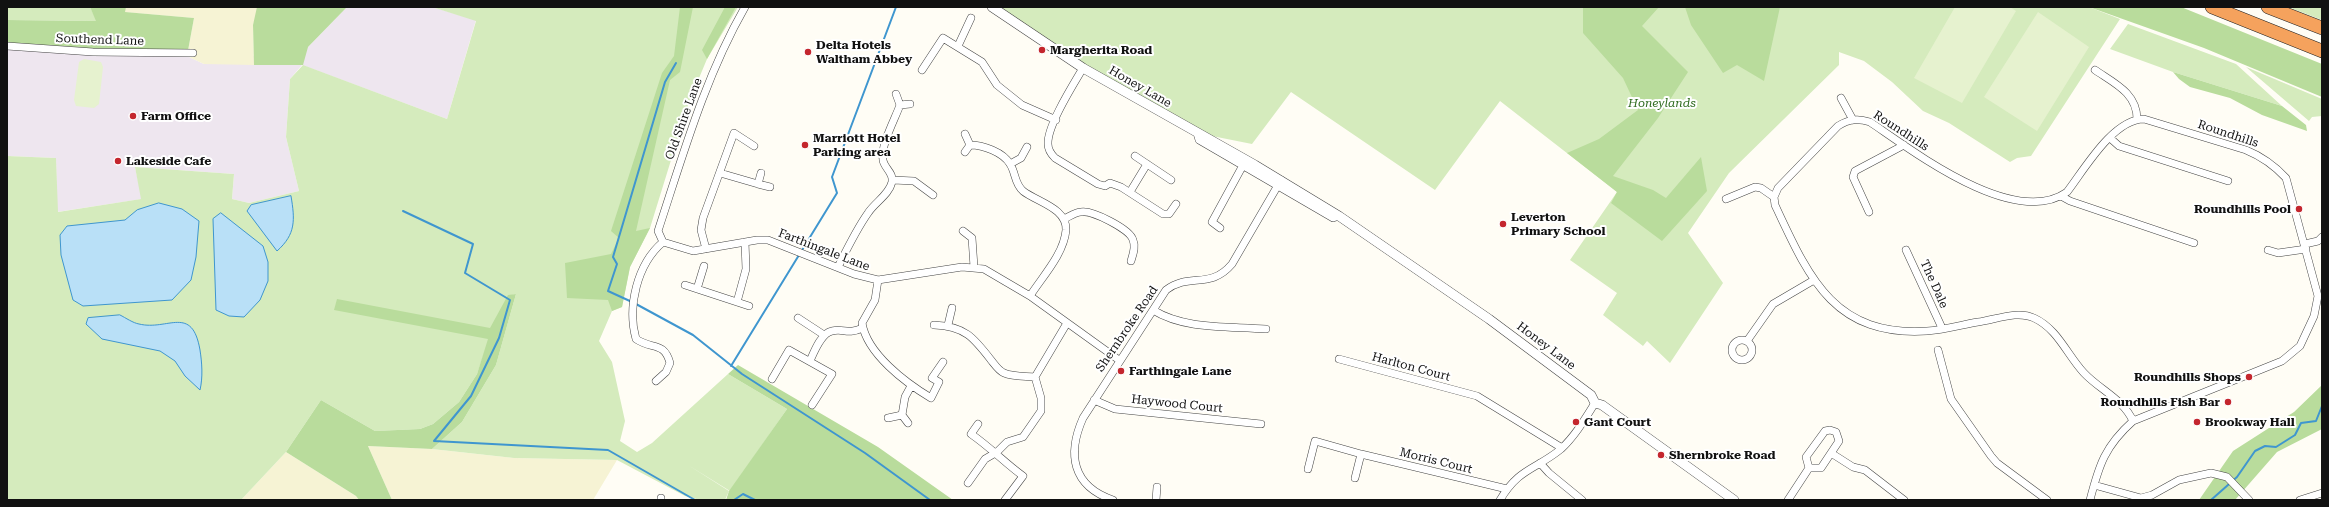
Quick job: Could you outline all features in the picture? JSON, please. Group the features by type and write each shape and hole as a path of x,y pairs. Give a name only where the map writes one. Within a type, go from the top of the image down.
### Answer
{"highway":[{"path":"2212,7 2322,51"},
{"path":"2268,7 2322,28"}],"street":[{"name":"Old Shire Lane","path":"663,242 658,231 698,109 723,51 745,7"},
{"name":"Honey Lane","path":"992,7 1083,68 1198,133 1280,184 1340,216 1502,328 1591,395 1595,404 1602,405 1734,500"},
{"path":"958,46 972,18"},
{"path":"922,70 943,38 982,62 997,85 1012,97 1034,111 1056,120"},
{"name":"Southend Lane","path":"7,46 93,52 193,53"},
{"path":"1083,68 1051,130 1048,145 1055,158 1098,184 1104,186 1110,184 1130,192 1163,214 1169,214 1176,204"},
{"path":"2096,70 2130,96 2136,104 2137,119 2124,124 2110,138 2067,192 2061,196 2070,201 2194,243"},
{"path":"838,268 868,213 876,202 889,190 893,180 891,173 883,162 882,151 900,105 896,94"},
{"path":"1841,98 1853,120 1838,126 1778,188 1774,197 1776,205 1801,259 1820,290 1840,309 1865,324 1887,329 1929,331 2018,314 2033,317 2045,324 2055,334 2084,373 2115,398 2129,414 2133,422"},
{"path":"900,105 910,104"},
{"name":"Roundhills","path":"1853,120 1860,118 1870,122 1942,170 1986,192 2016,199 2042,201 2061,196"},
{"name":"Roundhills","path":"2090,500 2106,451 2117,436 2133,422 2282,361 2300,346 2314,316 2318,296 2306,247 2286,178 2274,165 2262,156 2246,150 2144,118 2137,119"},
{"name":"Honey Lane","path":"1198,133 1199,140 1242,167 1280,184"},
{"path":"706,249 701,230 703,218 734,134 754,146"},
{"path":"965,134 970,145"},
{"path":"2110,138 2119,146 2228,181"},
{"path":"965,152 970,145"},
{"path":"970,145 984,146 1010,164 1016,182 1024,191 1043,201 1064,219 1066,229 1064,244 1030,296"},
{"path":"1869,212 1853,177 1855,171 1904,145"},
{"path":"1010,164 1021,158 1027,147"},
{"path":"1135,156 1170,180"},
{"path":"1130,192 1147,164"},
{"path":"1220,228 1212,222 1242,167"},
{"path":"720,173 770,188"},
{"path":"758,184 761,173"},
{"path":"893,180 914,181 934,195"},
{"name":"Shernbroke Road","path":"1113,500 1097,494 1081,475 1075,463 1073,449 1076,433 1094,400 1119,360 1166,290 1174,284 1186,281 1209,279 1225,272 1232,264 1280,184"},
{"path":"1726,198 1755,187 1761,188 1774,197"},
{"path":"1064,219 1080,212 1095,213 1124,231 1133,239 1135,247 1131,261"},
{"path":"963,231 972,238 974,267"},
{"path":"2268,250 2278,253 2306,247 2318,241 2322,237"},
{"name":"Farthingale Lane","path":"663,242 683,249 706,249 745,242 768,240 864,278 878,280 974,267 984,269 1030,296 1119,360"},
{"path":"656,381 666,372 670,363 667,353 659,346 646,346 636,340 633,329 634,308 644,264 663,242"},
{"path":"737,302 746,269 745,242"},
{"name":"The Dale","path":"1906,250 1942,328"},
{"path":"697,289 704,266"},
{"path":"878,280 875,300 863,319 863,328 880,358 911,386 931,398 939,382 932,378 943,362"},
{"path":"1747,341 1773,304 1814,280"},
{"path":"685,285 749,306"},
{"path":"948,325 952,308"},
{"path":"1153,310 1168,319 1188,323 1266,329"},
{"path":"2314,316 2322,318"},
{"path":"798,318 824,335"},
{"path":"968,483 985,459 997,452 1007,442 1023,436 1041,411 1041,398 1035,377 1068,322"},
{"path":"934,325 948,325 971,336 1004,373 1035,377"},
{"path":"810,361 824,335 831,330 848,332 863,328"},
{"path":"772,379 790,350 832,374 812,405"},
{"path":"1938,350 1951,399 1990,456 2047,500"},
{"name":"Harlton Court","path":"1339,359 1477,396 1562,448"},
{"path":"908,423 902,415 905,397 911,386"},
{"name":"Haywood Court","path":"1094,400 1115,409 1261,424"},
{"path":"1500,500 1507,489 1522,472 1540,463 1562,448 1581,425 1595,404"},
{"path":"888,418 902,415"},
{"path":"978,424 971,434 997,452 1002,461 1023,476 1005,500"},
{"path":"1788,500 1809,468 1806,457 1825,431 1836,432 1839,436 1839,441 1821,468 1809,468"},
{"name":"Morris Court","path":"1308,469 1315,441 1361,454 1507,489"},
{"path":"1831,453 1853,467 1864,470 1904,500"},
{"path":"1355,478 1361,454"},
{"path":"1540,463 1549,473 1582,500"},
{"path":"2094,485 2141,498 2152,495 2179,480 2211,473 2228,477 2249,500"},
{"path":"1156,500 1157,487"},
{"path":"2300,500 2322,493"},
{"path":"1891,500 1896,494"}],"shaded area":[{"path":"126,7 259,7 253,25 254,65 204,64 187,56 194,18 124,12"},
{"path":"347,7 432,7 476,20 447,119 302,65 290,79 286,137 299,191 249,203 232,199 234,174 135,167 142,199 57,212 56,158 7,156 7,49 187,56 204,64 308,47"},
{"path":"368,446 432,449 514,458 617,460 593,500 392,500"},
{"path":"286,452 356,496 359,500 241,500"}],"green space":[{"path":"7,7 90,7 97,21 7,20"},
{"path":"90,7 126,7 125,12 194,18 187,56 7,49 7,20 96,21"},
{"path":"257,7 347,7 308,47 303,65 254,65 253,25"},
{"path":"432,7 738,7 707,59 689,102 650,228 630,267 622,307 612,311 599,341 612,362 625,421 620,441 637,452 652,443 728,374 787,409 730,491 688,465 729,491 725,500 700,500 685,496 617,460 514,458 432,449 462,422 496,365 516,294 508,296 489,339 477,374 459,402 433,424 420,429 375,431 321,400 286,452 241,500 7,500 7,156 56,158 58,212 141,199 135,167 234,174 232,199 249,203 299,191 286,137 290,79 303,65 447,119 476,21"},
{"path":"680,7 693,7 680,72 670,80 636,231 650,228 630,267 622,307 612,311 608,300 567,298 565,263 611,254 619,238 611,231 662,73 674,56"},
{"path":"725,7 736,7 707,59 702,50"},
{"name":"Honeylands","path":"988,7 2089,7 2120,19 2031,156 2017,158 2010,162 1949,123 1923,111 1892,82 1864,61 1839,52 1839,65 1729,173 1688,233 1723,283 1670,363 1647,341 1643,346 1603,315 1617,293 1570,260 1617,192 1500,101 1435,190 1291,92 1252,144 1197,133"},
{"name":"Honeylands","path":"1583,7 1659,7 1642,26 1688,72 1658,118 1613,176 1653,190 1666,198 1701,157 1707,191 1662,241 1611,203 1617,192 1567,153 1599,139 1638,110 1623,78 1583,33"},
{"path":"1685,7 1780,7 1764,81 1737,65 1723,73 1691,25"},
{"path":"1955,7 2010,7 2016,11 1962,103 1914,78"},
{"path":"2089,7 2181,7 2322,64 2322,97 2204,48"},
{"path":"2288,7 2322,7 2322,20"},
{"path":"2038,12 2089,47 2037,131 1984,97"},
{"path":"2128,24 2236,64 2282,106 2173,72 2110,49"},
{"path":"84,59 101,62 103,67 99,104 94,108 76,106 74,100 79,62"},
{"path":"2246,67 2322,99 2322,116 2312,117 2309,121"},
{"path":"2173,72 2282,106 2306,125 2307,131 2262,115 2230,98 2190,87 2179,79"},
{"path":"516,294 496,365 462,422 432,449 368,446 392,500 359,500 356,496 286,452 321,400 375,431 420,429 433,424 459,402 477,374 488,339 334,310 337,299 490,328 508,295"},
{"path":"738,365 878,447 953,500 726,500 729,491 787,409 728,374"},
{"path":"2322,385 2322,429 2277,452 2235,500 2199,500 2233,451 2294,412"}],"water":[{"path":"291,196 293,226 288,239 277,251 247,211 251,205"},
{"path":"159,203 182,209 199,221 196,257 191,280 172,300 83,306 73,300 61,255 60,235 67,226 125,220 137,210"},
{"path":"221,213 263,246 268,262 268,281 260,300 244,317 229,316 216,310 213,219"},
{"path":"120,315 139,324 160,325 177,322 185,323 191,328 196,336 201,355 202,375 200,390 185,376 175,361 160,351 102,339 86,324 88,318"}],"waterway":[{"path":"731,366 837,193 832,177 896,7"},
{"path":"632,302 608,291 617,264 613,257 665,82 676,63"},
{"path":"403,211 473,244 465,273 510,300 499,338 471,396 434,441 608,450 695,500"},
{"path":"636,304 693,335 742,374 865,453 930,500"},
{"path":"2211,500 2237,477 2255,451 2265,446 2276,447 2295,435 2301,423 2316,421 2322,406"},
{"path":"734,500 743,494 755,500"}],"place":[{"name":"Margherita Road","path":"1042,50"},
{"name":"Delta Hotels Waltham Abbey","path":"808,52"},
{"name":"Farm Office","path":"133,116"},
{"name":"Marriott Hotel Parking area","path":"805,145"},
{"name":"Lakeside Cafe","path":"118,161"},
{"name":"Roundhills Pool","path":"2299,209"},
{"name":"Leverton Primary School","path":"1503,224"},
{"name":"Farthingale Lane","path":"1121,371"},
{"name":"Roundhills Shops","path":"2249,377"},
{"name":"Roundhills Fish Bar","path":"2228,402"},
{"name":"Gant Court","path":"1576,422"},
{"name":"Brookway Hall","path":"2197,422"},
{"name":"Shernbroke Road","path":"1661,455"}]}
